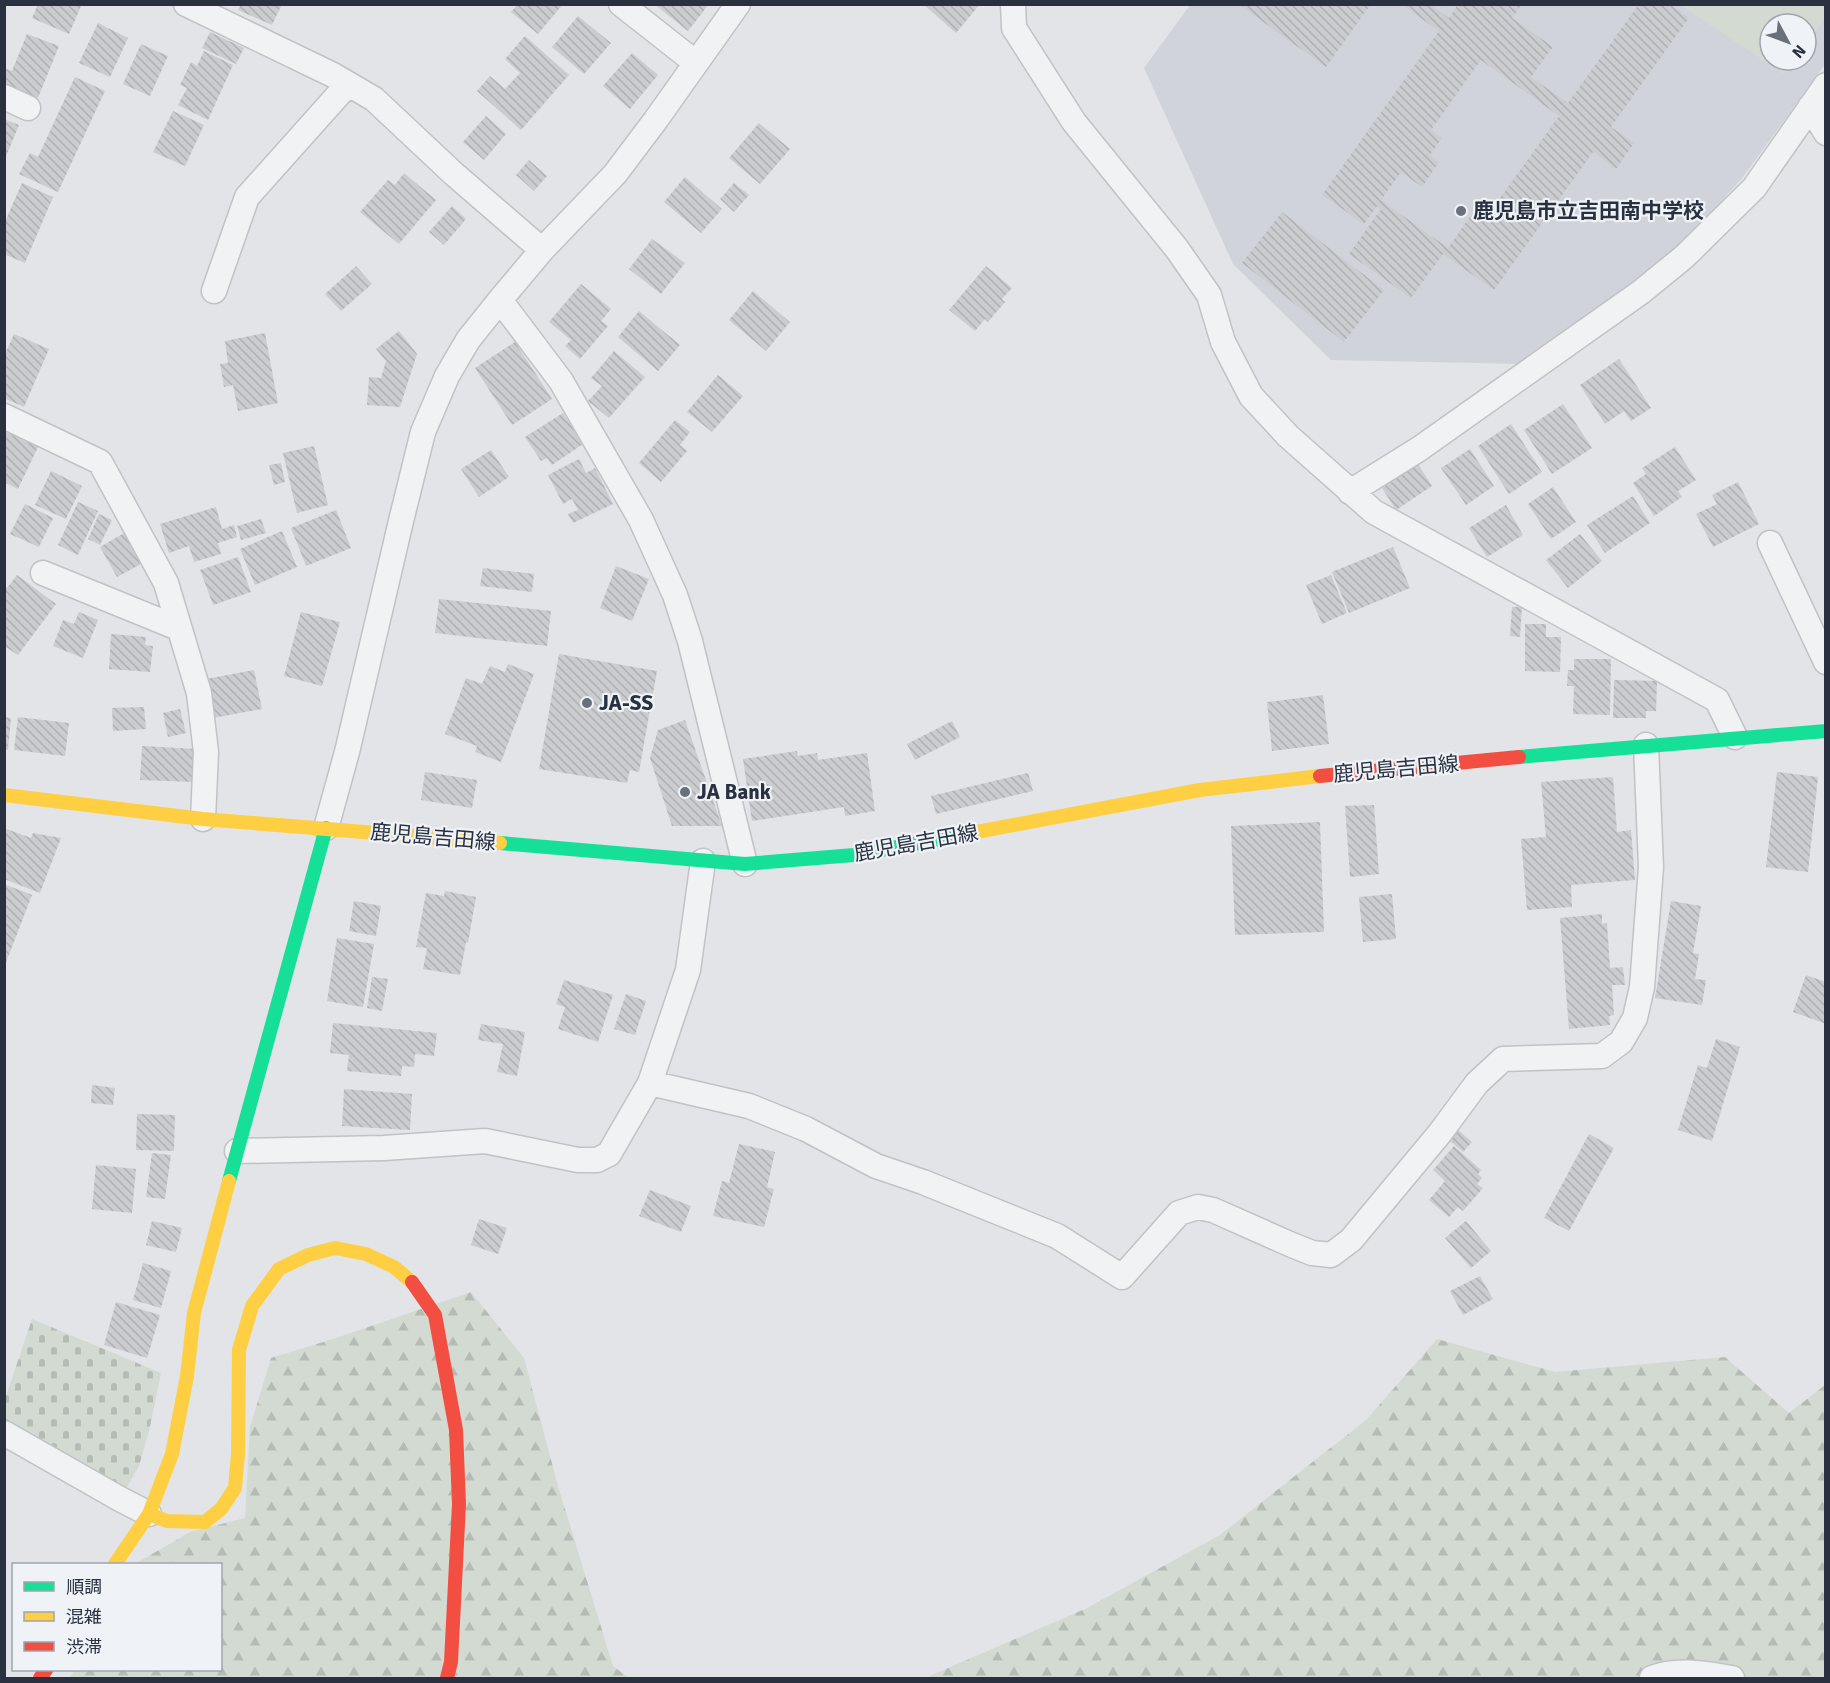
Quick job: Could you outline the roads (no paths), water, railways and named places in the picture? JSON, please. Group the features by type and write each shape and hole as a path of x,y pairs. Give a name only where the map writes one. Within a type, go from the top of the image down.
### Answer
{"main road":[{"name":"鹿児島吉田線","path":"4,795 203,819 746,864 854,855 1200,790 1308,777 1646,745 1826,731"},
{"path":"116,1563 149,1514 172,1454 187,1376 194,1313 326,828"},
{"path":"149,1514 167,1521 205,1522 221,1509 234,1488 238,1454 239,1350 252,1306 279,1269 308,1255 335,1248 366,1254 394,1267 414,1283 435,1315 456,1430 459,1504 450,1662 447,1678"}],"street":[{"path":"186,4 333,75 374,99 454,174 542,250"},
{"path":"621,4 696,63"},
{"path":"326,828 347,752 400,521 423,432 447,376 468,340 500,300 542,250 615,174 738,4"},
{"path":"1013,4 1014,28 1074,122 1177,249 1209,295 1222,342 1251,396 1288,436 1374,512 1717,700 1735,737"},
{"path":"214,291 247,197 348,84"},
{"path":"1350,492 1419,450 1641,292 1684,257 1754,188 1826,85"},
{"path":"4,97 28,108"},
{"path":"1810,107 1826,133"},
{"path":"500,300 561,381 641,520 675,595 690,641 746,864"},
{"path":"4,416 100,462 166,584 199,693 206,752 203,819"},
{"path":"1770,543 1826,662"},
{"path":"43,573 178,628"},
{"path":"650,1083 749,1106 806,1129 876,1166 923,1182 1057,1236 1122,1277 1179,1213 1198,1207 1213,1210 1312,1253 1330,1255 1351,1240 1440,1133 1478,1083 1503,1059 1602,1056 1621,1042 1635,1018 1642,987 1651,867 1646,745"},
{"path":"237,1151 384,1148 485,1141 578,1160 597,1160 609,1154 650,1083 688,970 703,861"},
{"path":"4,1433 149,1514"},
{"path":"1652,1678 1664,1674 1696,1673 1732,1678"}],"place":[{"name":"鹿児島市立吉田南中学校","path":"1461,211"},
{"name":"JA-SS","path":"587,703"},
{"name":"JA Bank","path":"685,792"}]}
